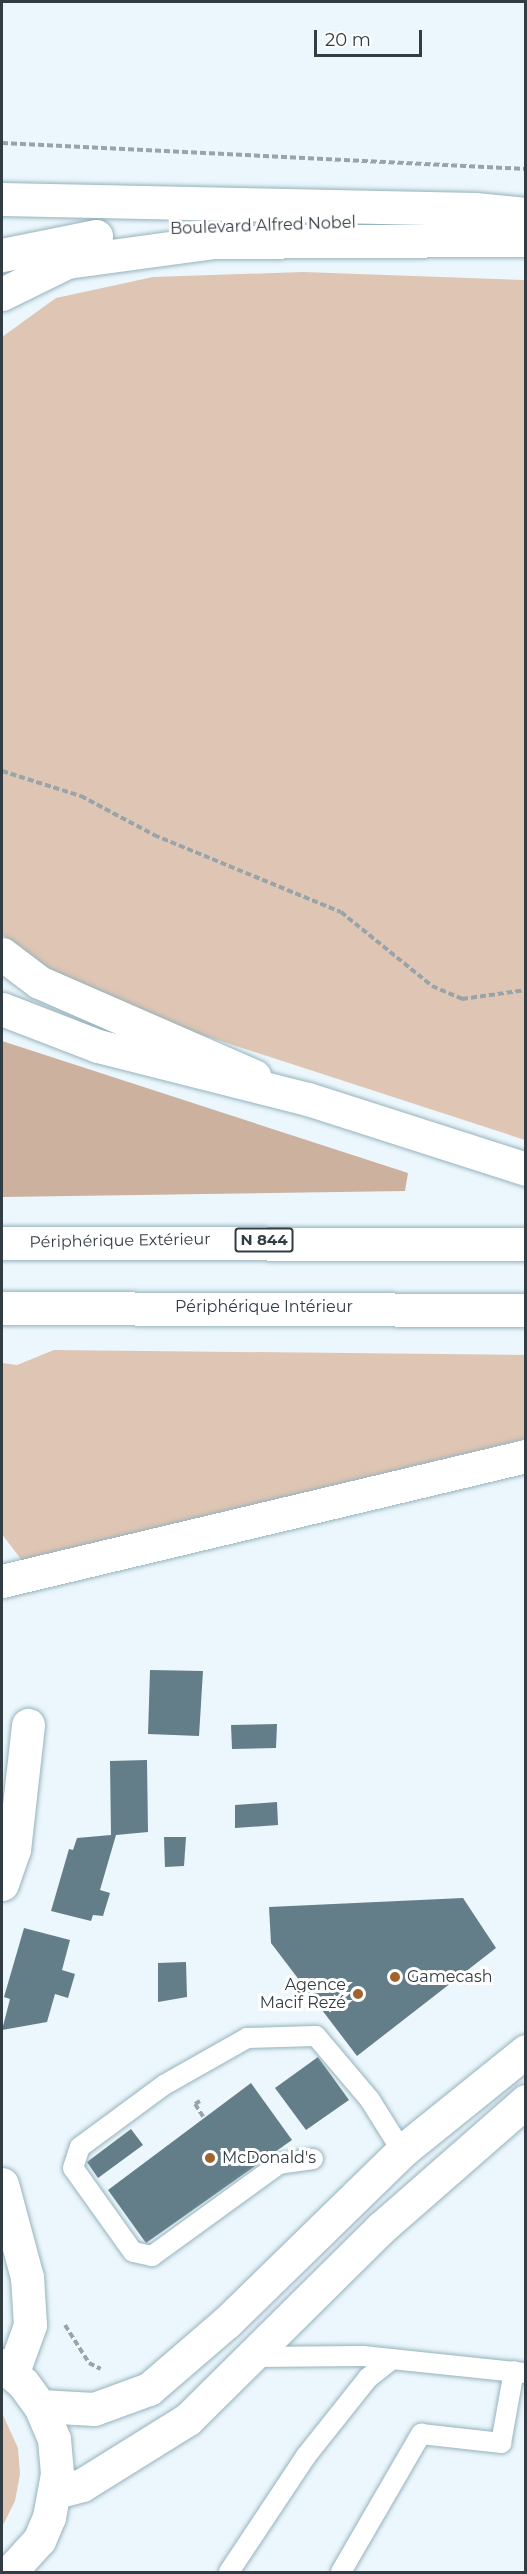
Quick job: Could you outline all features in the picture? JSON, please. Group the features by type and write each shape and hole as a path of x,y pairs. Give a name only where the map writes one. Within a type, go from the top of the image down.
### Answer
{"main road":[{"name":"Boulevard Alfred Nobel","path":"2,199 475,209 525,214"},
{"name":"Boulevard Alfred Nobel","path":"2,255 117,232 198,226 351,223 525,238"},
{"path":"2,294 67,262 213,242 525,238"},
{"path":"2,954 39,982 308,1100"},
{"path":"2,1009 98,1046 308,1100 525,1169"},
{"name":"Périphérique Extérieur","path":"2,1242 525,1244"},
{"name":"Périphérique Intérieur","path":"2,1308 525,1310"},
{"path":"2,1581 525,1456"},
{"path":"2,1884 14,1850 28,1725"},
{"path":"40,2406 94,2409 149,2389 227,2322 402,2151 525,2050"},
{"path":"56,2492 82,2485 188,2419 381,2228 525,2101"},
{"path":"2,2184 27,2277 30,2325 7,2369 40,2406 54,2439 56,2492 39,2540 10,2572"}],"lane":[{"path":"313,2159 279,2164 152,2256 132,2252 73,2168 80,2147 164,2085 246,2038 316,2036 381,2118 402,2151"},
{"path":"253,2357 311,2354 392,2359 520,2372 501,2443 421,2434 341,2572"},
{"path":"230,2572 306,2456 368,2378 392,2359"}],"path":[{"path":"2,143 525,169"},
{"path":"2,771 81,796 153,835 341,912 432,986 462,999 525,990"},
{"path":"59,2316 89,2363 107,2372"}],"shaded area":[{"path":"303,272 525,280 525,1140 175,1026 30,962 2,934 2,337 56,298 153,277"},
{"path":"2,1041 408,1173 405,1191 2,1197"},
{"path":"54,1350 525,1355 525,1439 23,1562 2,1534 2,1363 17,1365"},
{"path":"2,2413 18,2448 20,2474 15,2501 2,2527"}],"building":[{"path":"150,1670 203,1671 199,1736 148,1734"},
{"path":"277,1724 276,1748 232,1749 231,1725"},
{"path":"147,1760 148,1832 116,1835 100,1890 110,1893 103,1916 93,1915 91,1921 51,1911 69,1849 73,1850 77,1838 111,1835 110,1761"},
{"path":"277,1802 278,1825 235,1828 235,1805"},
{"path":"164,1837 186,1837 184,1866 165,1867"},
{"path":"463,1898 496,1948 357,2056 271,1943 269,1907"},
{"path":"24,1928 70,1940 62,1970 75,1974 68,1998 55,1994 47,2022 2,2030 10,1999 4,1997"},
{"path":"186,1962 187,1997 158,2002 158,1963"},
{"path":"318,2057 349,2100 306,2130 275,2088"},
{"name":"McDonald's","path":"251,2083 292,2140 146,2243 108,2190"},
{"path":"131,2129 143,2145 98,2178 87,2162"}],"place":[{"name":"Gamecash","path":"395,1977"},
{"name":"Agence Macif Rezé","path":"358,1994"},
{"name":"McDonald's","path":"210,2158"}]}
